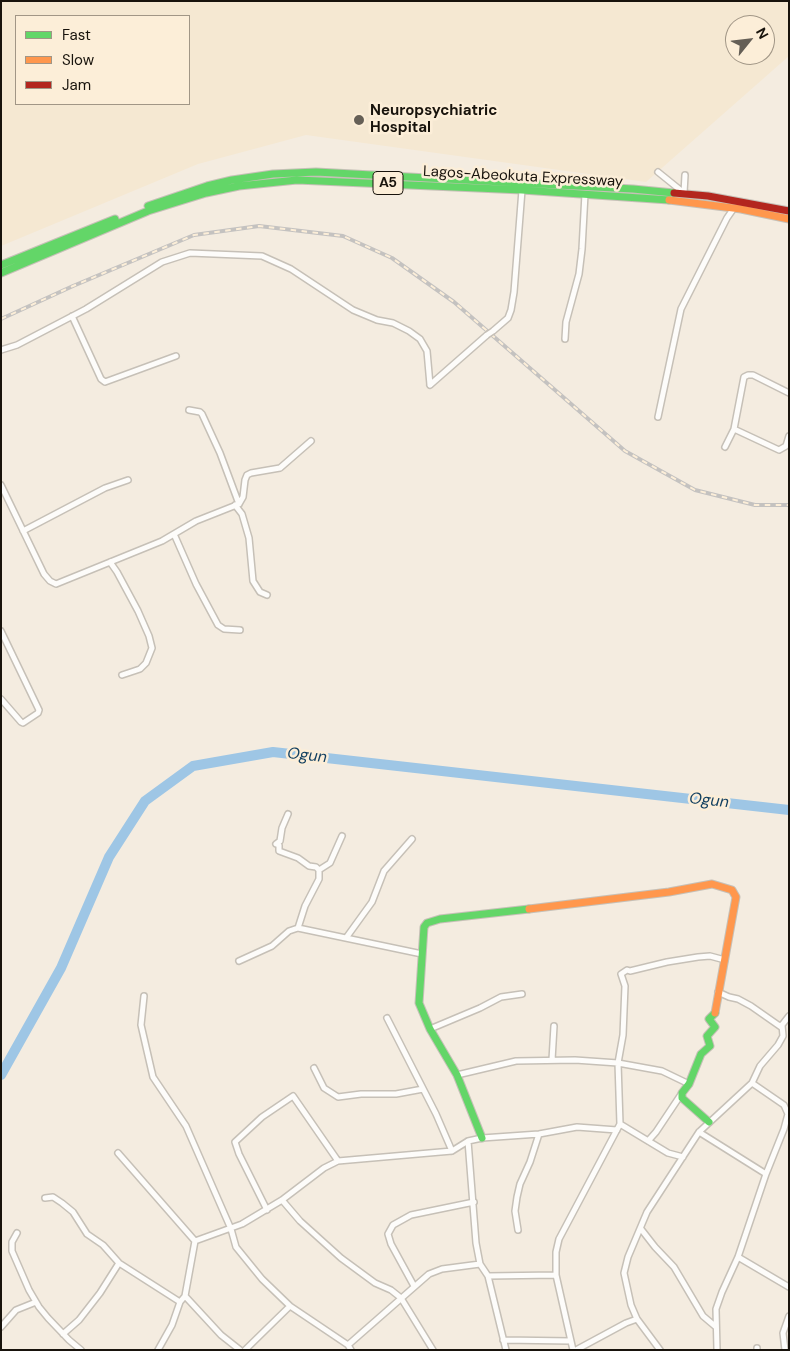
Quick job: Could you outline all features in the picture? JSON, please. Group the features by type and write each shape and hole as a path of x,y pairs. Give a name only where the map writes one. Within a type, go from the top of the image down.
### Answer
{"main road":[{"name":"Lagos-Abeokuta Expressway","path":"1,265 164,200 224,182 273,174 316,172 574,185 684,193 789,211"},
{"name":"Lagos-Abeokuta Expressway","path":"1,273 148,211 239,186 297,180 522,190 689,202 734,208 789,219"},
{"path":"482,1138 457,1075 430,1029 419,1003 424,927 427,923 622,898 712,884 732,890 736,897 716,1011 709,1019 715,1026 707,1036 710,1046 701,1054 700,1062 689,1084 682,1093 682,1098 709,1122"}],"street":[{"path":"658,172 684,193"},
{"path":"684,193 685,175"},
{"path":"1,350 17,345 72,316 112,294 137,276 162,262 190,253 262,256 291,269 353,310 409,331 420,339 427,351 430,385 508,318 514,292 522,190"},
{"path":"565,339 566,322 579,274 585,194"},
{"path":"658,417 681,309 727,218 734,208"},
{"path":"72,316 101,379 105,382 176,356"},
{"path":"725,447 734,429 744,377 753,375 789,393"},
{"path":"190,410 202,414 220,453 249,538 253,581 260,592 267,595"},
{"path":"734,429 780,450 786,446 789,436"},
{"path":"1,485 44,574 50,581 56,584 174,534 196,521 237,505 243,497 247,475 280,468 311,441"},
{"path":"23,531 105,488 128,480"},
{"path":"174,534 196,584 218,625 224,629 240,630"},
{"path":"110,562 138,611 152,648 146,663 140,669 122,675"},
{"path":"1,630 39,710 38,714 23,723 1,698"},
{"path":"288,814 282,828 280,841 276,844 279,845 279,851 298,858 309,866 316,867 319,870 320,879 305,906 298,928"},
{"path":"319,870 330,862 342,836"},
{"path":"346,938 372,902 384,871 412,839"},
{"path":"239,961 272,946 289,931 298,928 422,954"},
{"path":"637,1319 574,1350 556,1275 556,1252 559,1239 618,1127 618,1063 623,1035 625,986 621,974 627,970 630,972 667,962 698,957 710,956 725,960"},
{"path":"718,992 738,999 781,1027 782,1025"},
{"path":"430,1029 501,997 522,994"},
{"path":"144,996 141,1025 153,1077 186,1126 231,1228 236,1248 262,1279 290,1306 350,1347 429,1274 442,1269 480,1264"},
{"path":"660,1350 637,1319 628,1296 624,1273 628,1257 648,1212 698,1132 752,1083 760,1066 778,1046 783,1036 782,1025 789,1016"},
{"path":"386,1018 423,1089 452,1151"},
{"path":"552,1060 554,1026"},
{"path":"457,1075 516,1061 552,1060 618,1063 662,1071 689,1084"},
{"path":"314,1068 324,1088 338,1097 361,1094 396,1094 423,1089"},
{"path":"717,1350 716,1309 738,1257 788,1114 784,1104 752,1083"},
{"path":"648,1141 682,1093"},
{"path":"267,1210 235,1142 262,1117 285,1101 293,1096 338,1162"},
{"path":"195,1241 242,1224 282,1200 324,1168 338,1162 452,1151 468,1141 482,1138 539,1134 577,1127 618,1127 668,1153 683,1157"},
{"path":"698,1132 766,1174"},
{"path":"518,1230 515,1212 517,1197 539,1134"},
{"path":"468,1141 476,1243 480,1264 488,1276 506,1350"},
{"path":"118,1153 195,1241"},
{"path":"45,1198 53,1197 73,1212 87,1234 103,1245 119,1263 180,1302"},
{"path":"282,1200 300,1221 341,1258 375,1283 391,1290 401,1298 433,1350"},
{"path":"414,1286 391,1244 388,1234 393,1225 411,1215 474,1202"},
{"path":"641,1229 674,1267 703,1316 716,1327"},
{"path":"17,1232 12,1242 12,1251 36,1302 63,1334 81,1350"},
{"path":"158,1350 172,1325 180,1302 185,1296 195,1241"},
{"path":"738,1257 789,1287"},
{"path":"63,1334 79,1320 100,1293 119,1263"},
{"path":"488,1276 556,1275"},
{"path":"185,1296 221,1335 240,1350"},
{"path":"1,1327 16,1310 36,1302"},
{"path":"245,1350 290,1306"},
{"path":"785,1350 783,1333 789,1316"},
{"path":"503,1340 571,1341"}],"shaded area":[{"name":"Neuropsychiatric Hospital","path":"1,1 789,1 789,56 646,182 306,135 198,164 1,246"}],"waterway":[{"name":"Ogun","path":"1,1075 61,968 109,857 145,801 193,766 273,752 789,810"}],"railway":[{"path":"1,319 73,286 194,235 259,226 343,236 392,258 454,302 625,451 695,490 755,505 789,505"}],"traffic: fast":[{"path":"148,206 207,186 232,180 273,174 316,172 633,189 674,193"},
{"path":"1,273 148,211 206,193 239,186 297,180 522,190 669,200"},
{"path":"1,265 115,219"},
{"path":"482,1138 457,1075 430,1029 419,1003 424,927 427,923 440,919 529,909"},
{"path":"709,1122 682,1098 682,1093 689,1084 701,1054 710,1046 707,1036 715,1027 709,1019 715,1013"}],"traffic: slow":[{"path":"669,200 741,209 789,219"},
{"path":"529,909 669,892 712,884 732,890 736,897 715,1013"}],"traffic: jam":[{"path":"674,193 708,196 789,211"}],"place":[{"name":"Neuropsychiatric Hospital","path":"359,120"}]}
